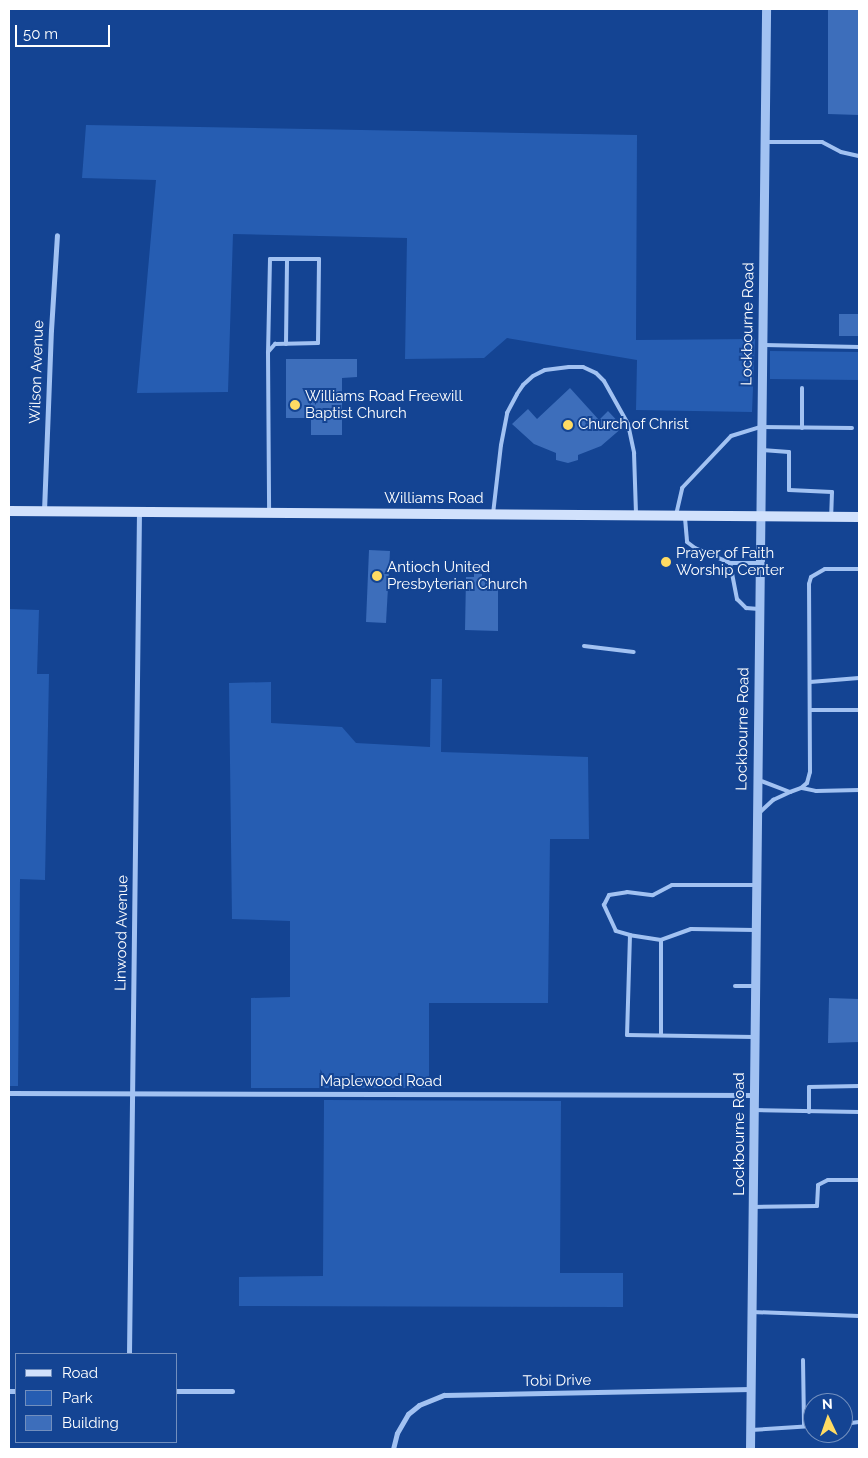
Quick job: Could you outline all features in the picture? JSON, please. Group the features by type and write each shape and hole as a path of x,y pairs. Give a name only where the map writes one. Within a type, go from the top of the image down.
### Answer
{"main road":[{"name":"Williams Road","path":"9,511 859,517"}],"street":[{"name":"Lockbourne Road","path":"750,1449 766,9"},
{"name":"Wilson Avenue","path":"44,511 57,234"},
{"name":"Linwood Avenue","path":"129,1353 134,1093 139,512"},
{"name":"Maplewood Road","path":"9,1093 754,1095"},
{"name":"Tobi Drive","path":"393,1449 397,1433 408,1414 419,1405 444,1395 751,1389"},
{"path":"178,1390 232,1391"}],"lane":[{"path":"764,142 822,142 841,152 859,156"},
{"path":"268,352 275,344 318,343 319,259 270,259 268,352 270,512"},
{"path":"286,344 287,259"},
{"path":"761,344 859,347"},
{"path":"493,514 507,412 517,394 523,385 545,370 583,367 596,373 604,381 628,424 634,453 636,515"},
{"path":"802,388 802,428"},
{"path":"759,563 730,563 687,542 680,515 682,488 731,436 760,428 852,428"},
{"path":"760,450 789,452 789,490 832,492 831,516"},
{"path":"730,563 737,599 746,608 759,609"},
{"path":"756,816 773,800 801,788 807,783 810,772 809,584 811,577 825,569 859,568"},
{"path":"584,646 634,652"},
{"path":"810,682 859,678"},
{"path":"810,710 859,710"},
{"path":"757,780 790,792"},
{"path":"801,788 816,791 859,790"},
{"path":"755,930 691,929 661,940 630,935 616,931 604,905 609,895 627,892 653,895 672,885 756,886"},
{"path":"630,935 628,1035 754,1037"},
{"path":"661,940 661,1035"},
{"path":"735,986 755,986"},
{"path":"809,1112 809,1087 859,1086"},
{"path":"754,1110 859,1112"},
{"path":"753,1207 817,1206 818,1185 828,1180 859,1180"},
{"path":"752,1312 859,1316"},
{"path":"803,1360 804,1393"},
{"path":"750,1430 803,1426"}],"green space":[{"path":"86,125 637,135 636,340 755,339 752,412 636,410 637,360 507,338 484,358 405,359 407,238 233,234 228,392 137,393 156,180 82,178"},
{"path":"770,351 859,352 859,380 770,379"},
{"path":"9,609 39,610 37,674 49,674 45,880 20,879 18,1086 9,1086"},
{"path":"431,679 442,679 441,752 588,757 589,839 550,839 548,1003 429,1003 429,1088 251,1088 251,998 290,997 290,921 232,919 229,683 271,682 271,723 342,727 356,743 430,747"},
{"path":"324,1100 561,1101 560,1273 623,1273 623,1307 239,1306 239,1277 323,1276"}],"building":[{"path":"828,9 859,9 859,115 828,114"},
{"path":"839,314 859,314 859,336 839,336"},
{"path":"286,359 357,359 357,377 342,378 342,435 311,435 311,418 286,418"},
{"name":"Church of Christ","path":"570,388 599,420 608,411 623,427 601,446 578,455 578,460 568,463 556,460 556,453 534,444 512,424 528,409 537,419"},
{"path":"369,550 390,551 386,623 366,622"},
{"path":"474,573 482,574 482,577 490,577 490,583 498,583 498,631 465,630 466,577 474,577"},
{"path":"829,998 859,999 859,1042 828,1043"}],"place":[{"name":"Williams Road Freewill Baptist Church","path":"295,405"},
{"name":"Church of Christ","path":"568,425"},
{"name":"Prayer of Faith Worship Center","path":"666,562"},
{"name":"Antioch United Presbyterian Church","path":"377,576"}]}
